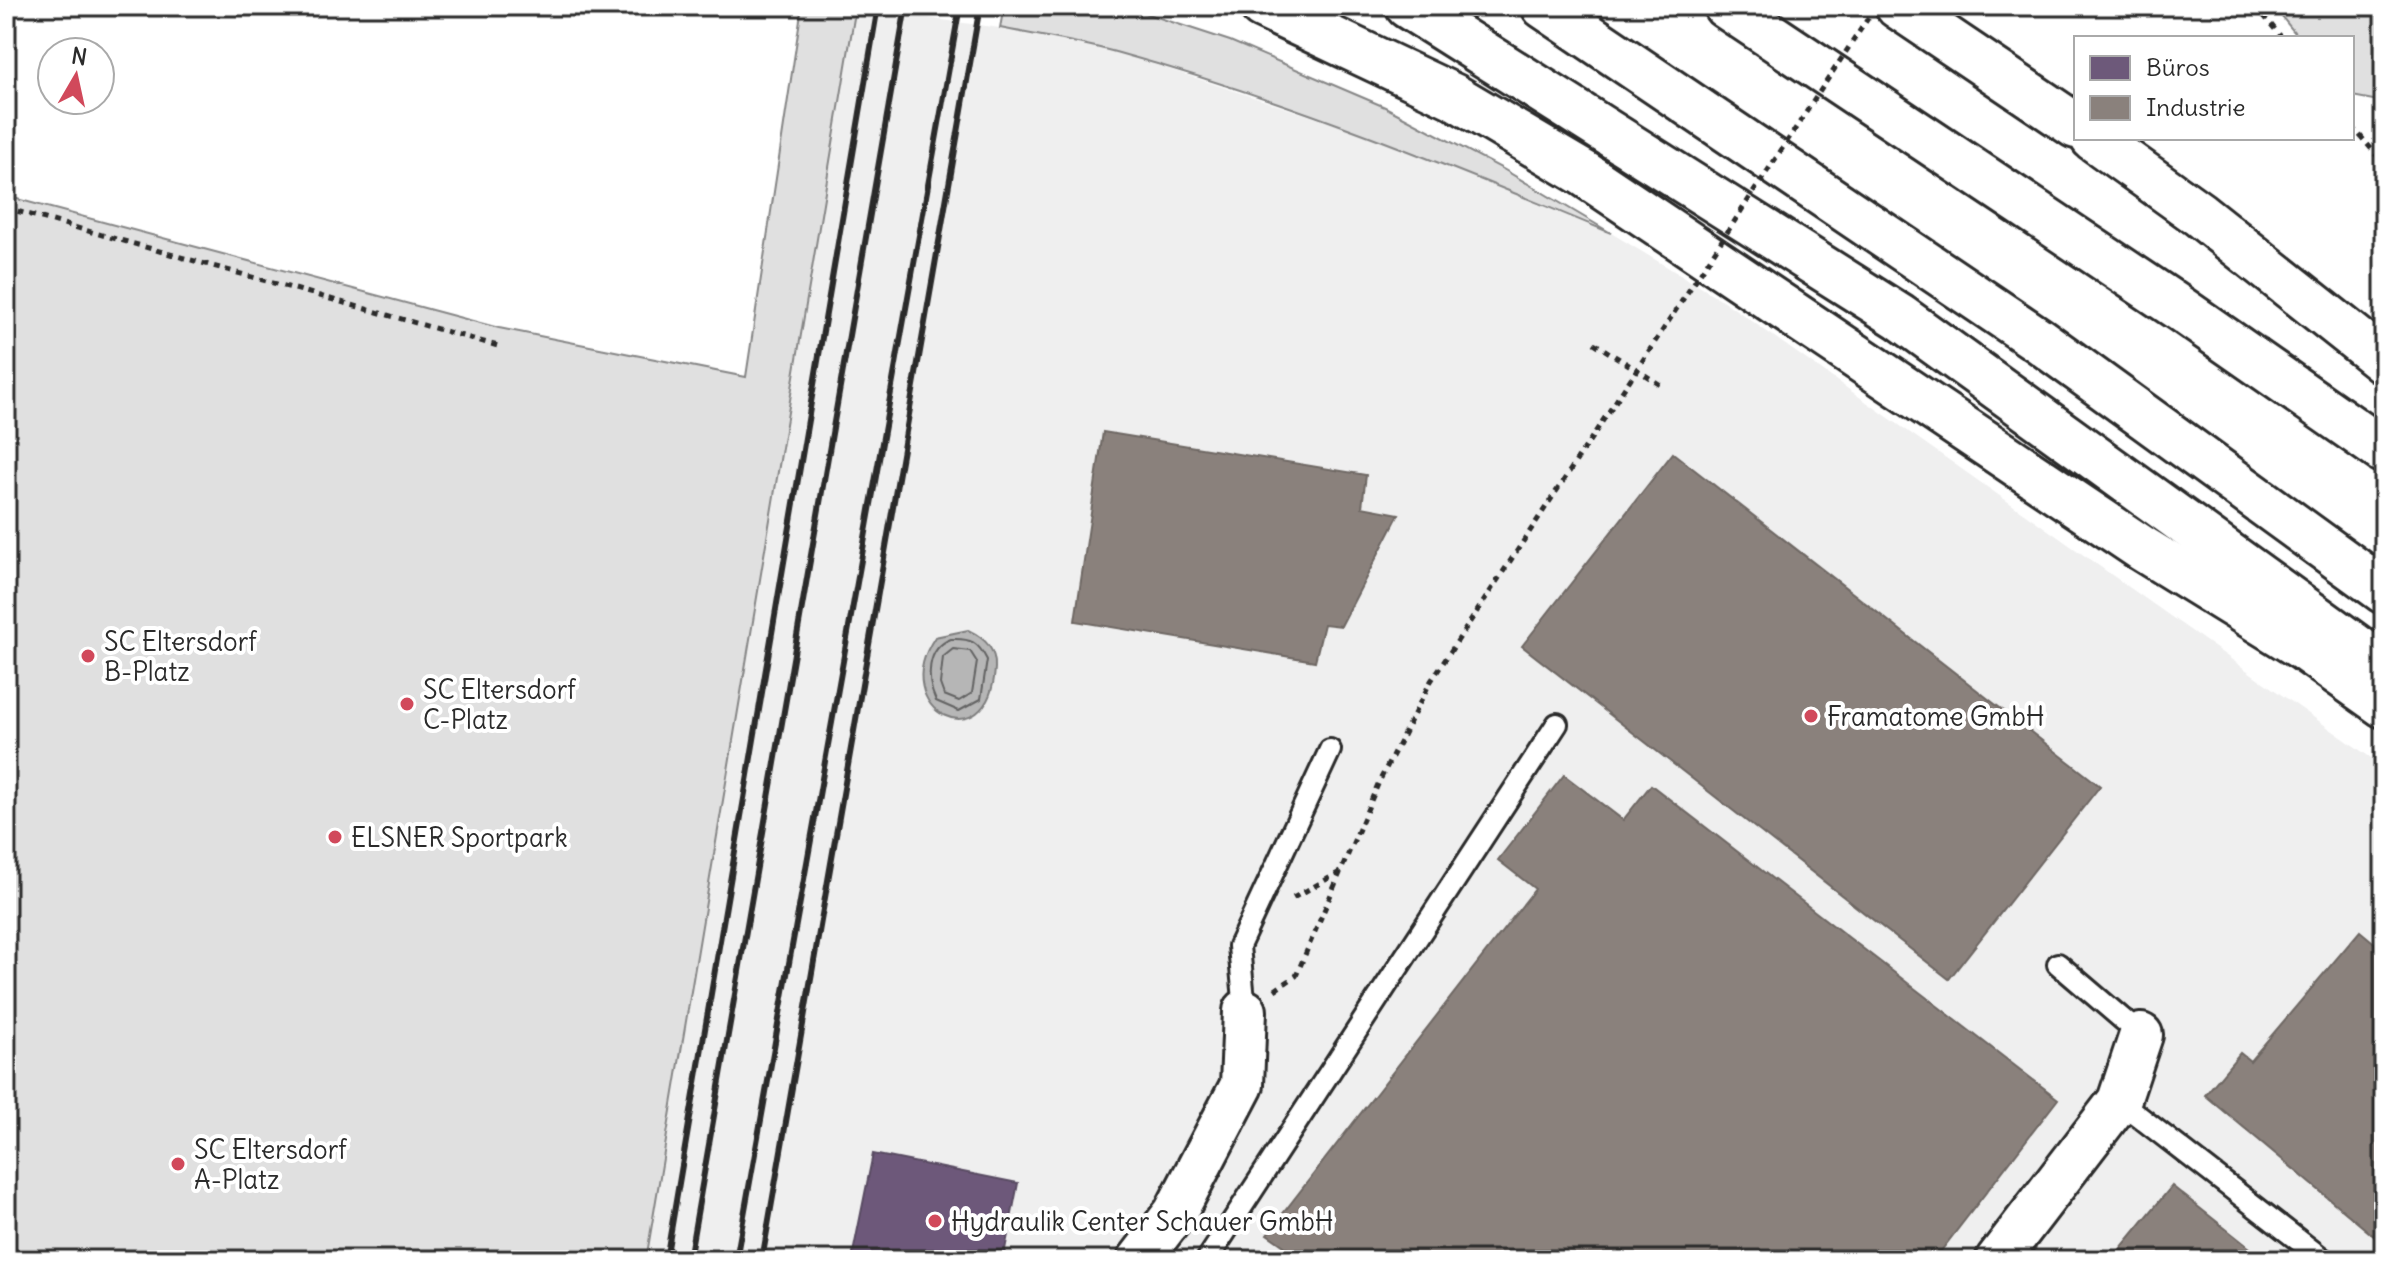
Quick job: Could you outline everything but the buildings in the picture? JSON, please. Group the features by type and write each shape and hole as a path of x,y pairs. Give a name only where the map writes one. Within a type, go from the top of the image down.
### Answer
{"highway":[{"path":"1262,6 1453,96 1583,173 2143,549 2305,649 2384,705"},
{"path":"1408,6 1900,317 2384,667"},
{"path":"1544,6 2040,341 2384,591"},
{"path":"1726,6 2169,301 2384,451"},
{"path":"1898,6 2074,125"},
{"path":"2096,140 2199,214 2384,361"}],"street":[{"path":"1139,1260 1175,1213 1242,1085 1245,1011"},
{"path":"1997,1260 2119,1101 2141,1035"}],"lane":[{"path":"1207,1260 1557,724"},
{"path":"1245,1011 1239,946 1330,750"},
{"path":"2058,964 2141,1035"},
{"path":"2119,1101 2324,1260"}],"path":[{"path":"1296,976 1379,782 1431,681 1876,6"},
{"path":"2256,6 2280,36"},
{"path":"2354,128 2384,164"},
{"path":"6,208 498,346"},
{"path":"1594,343 1664,387"}],"shaded area":[{"name":"ELSNER Sportpark","path":"802,6 856,6 646,1260 6,1260 6,196 499,328 746,377"},
{"path":"856,6 875,6 877,11 1000,28 1117,52 1401,146 1611,233 1722,300 2384,767 2384,1260 646,1260"},
{"path":"1004,6 1123,6 1230,41 1385,107 1503,169 1611,233 1429,159 1245,92 1105,49 1000,28"},
{"path":"2273,6 2384,6 2384,102 2354,96 2354,36 2297,36"}],"water":[{"path":"968,630 980,637 994,655 995,668 989,696 976,713 961,719 944,716 931,704 923,687 923,664 935,637"}],"railway":[{"path":"666,1260 878,6"},
{"path":"689,1260 906,6"},
{"path":"736,1260 960,6"},
{"path":"762,1260 980,6"}],"place":[{"name":"SC Eltersdorf B-Platz","path":"88,656"},
{"name":"SC Eltersdorf C-Platz","path":"407,704"},
{"name":"Framatome GmbH","path":"1811,716"},
{"name":"ELSNER Sportpark","path":"335,837"},
{"name":"SC Eltersdorf A-Platz","path":"178,1164"},
{"name":"Hydraulik Center Schauer GmbH","path":"935,1221"}]}
